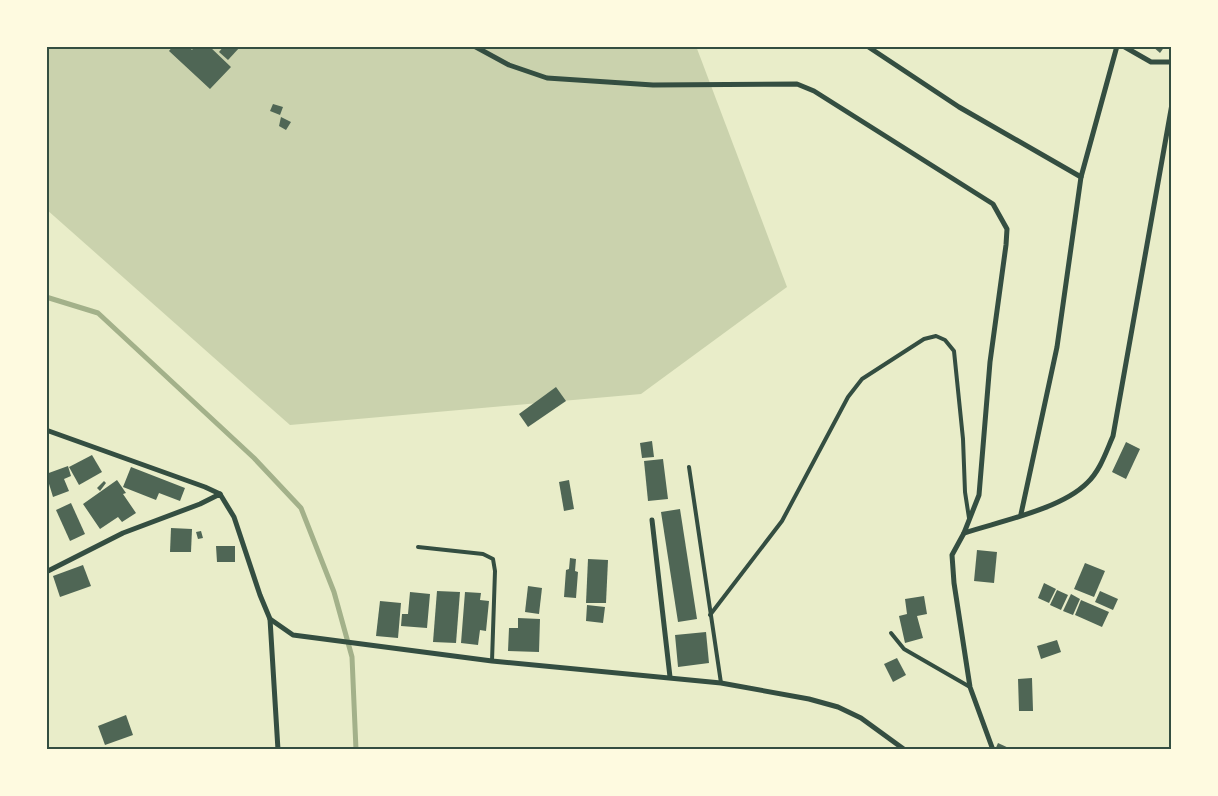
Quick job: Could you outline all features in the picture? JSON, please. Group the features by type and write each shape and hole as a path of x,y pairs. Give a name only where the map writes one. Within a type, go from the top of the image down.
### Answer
{"street":[{"path":"474,46 509,65 547,78 653,86 797,84 814,90 993,204 1007,229 990,362 979,494 964,533 952,555 954,583 970,687 993,750"},
{"path":"867,46 959,107 1081,177"},
{"path":"1022,514 1057,347 1081,177 1117,46"},
{"path":"1123,46 1151,62 1172,62"},
{"path":"964,533 1068,499 1089,482 1101,463 1113,436 1172,104"},
{"path":"46,430 220,494 234,517 270,619 278,750"},
{"path":"46,572 123,533 200,504 220,494"},
{"path":"652,520 670,677"},
{"path":"270,619 293,636 370,644 492,661 721,682 809,698 838,707 861,718 905,750"}],"lane":[{"path":"710,615 782,522 848,397 862,379 924,339 936,336 945,340 954,351 963,439 965,492 969,519"},
{"path":"688,467 721,682"},
{"path":"418,547 483,554 493,559 496,571 492,661"},
{"path":"891,633 904,649 970,687"}],"green space":[{"path":"46,46 696,46 787,287 641,394 290,425 46,209"}],"building":[{"path":"173,46 188,46 192,50 195,46 209,46 231,67 210,89 169,51"},
{"path":"224,46 240,47 228,60 219,52"},
{"path":"1152,46 1165,46 1160,53"},
{"path":"273,104 283,107 280,115 270,111"},
{"path":"281,117 291,122 286,130 279,126"},
{"path":"556,387 566,401 528,427 519,414"},
{"path":"652,441 654,457 642,458 640,443"},
{"path":"1126,442 1140,449 1126,479 1112,472"},
{"path":"92,455 102,472 79,485 69,467"},
{"path":"663,459 668,499 648,501 644,461"},
{"path":"68,466 71,476 64,479 69,491 53,497 46,474"},
{"path":"131,467 185,488 180,501 159,493 156,500 123,487"},
{"path":"117,480 126,493 123,494 136,513 122,522 118,517 100,529 83,504"},
{"path":"569,480 574,509 564,511 559,482"},
{"path":"104,481 106,483 100,491 97,488"},
{"path":"71,503 85,534 70,541 56,510"},
{"path":"680,509 697,619 678,622 661,512"},
{"path":"171,528 192,529 191,552 170,552"},
{"path":"201,531 203,538 198,539 196,532"},
{"path":"216,546 235,546 235,562 217,562"},
{"path":"977,550 997,552 994,583 974,581"},
{"path":"570,558 576,559 575,571 578,572 576,598 564,597 566,570 569,569"},
{"path":"588,559 608,560 606,603 586,603"},
{"path":"1085,563 1105,571 1094,597 1074,589"},
{"path":"83,565 91,586 60,597 53,576"},
{"path":"1044,583 1056,589 1049,603 1038,598"},
{"path":"528,586 542,588 539,614 525,612"},
{"path":"1057,590 1068,595 1061,610 1050,605"},
{"path":"437,591 460,592 456,643 433,642"},
{"path":"1100,591 1118,599 1113,610 1095,602"},
{"path":"410,592 430,594 427,628 401,626 402,614 408,614"},
{"path":"465,592 481,593 480,600 489,601 486,631 480,630 478,645 461,643"},
{"path":"1071,594 1080,599 1073,615 1063,611"},
{"path":"924,596 927,614 917,616 923,638 905,643 899,616 907,614 905,599"},
{"path":"1081,600 1109,612 1102,627 1075,615"},
{"path":"380,601 401,603 398,638 376,636"},
{"path":"587,605 605,607 603,623 586,621"},
{"path":"518,618 540,619 539,652 508,651 509,628 518,628"},
{"path":"706,632 709,663 678,667 675,635"},
{"path":"1057,640 1061,652 1041,659 1037,646"},
{"path":"897,658 906,675 893,682 884,664"},
{"path":"1032,678 1033,711 1019,711 1018,679"},
{"path":"126,715 133,735 105,745 98,726"},
{"path":"998,743 1013,750 995,750"},
{"path":"1155,747 1155,750 1130,750 1130,748"}],"waterway":[{"path":"46,297 98,313 254,458 301,508 334,592 352,657 356,750"}]}
